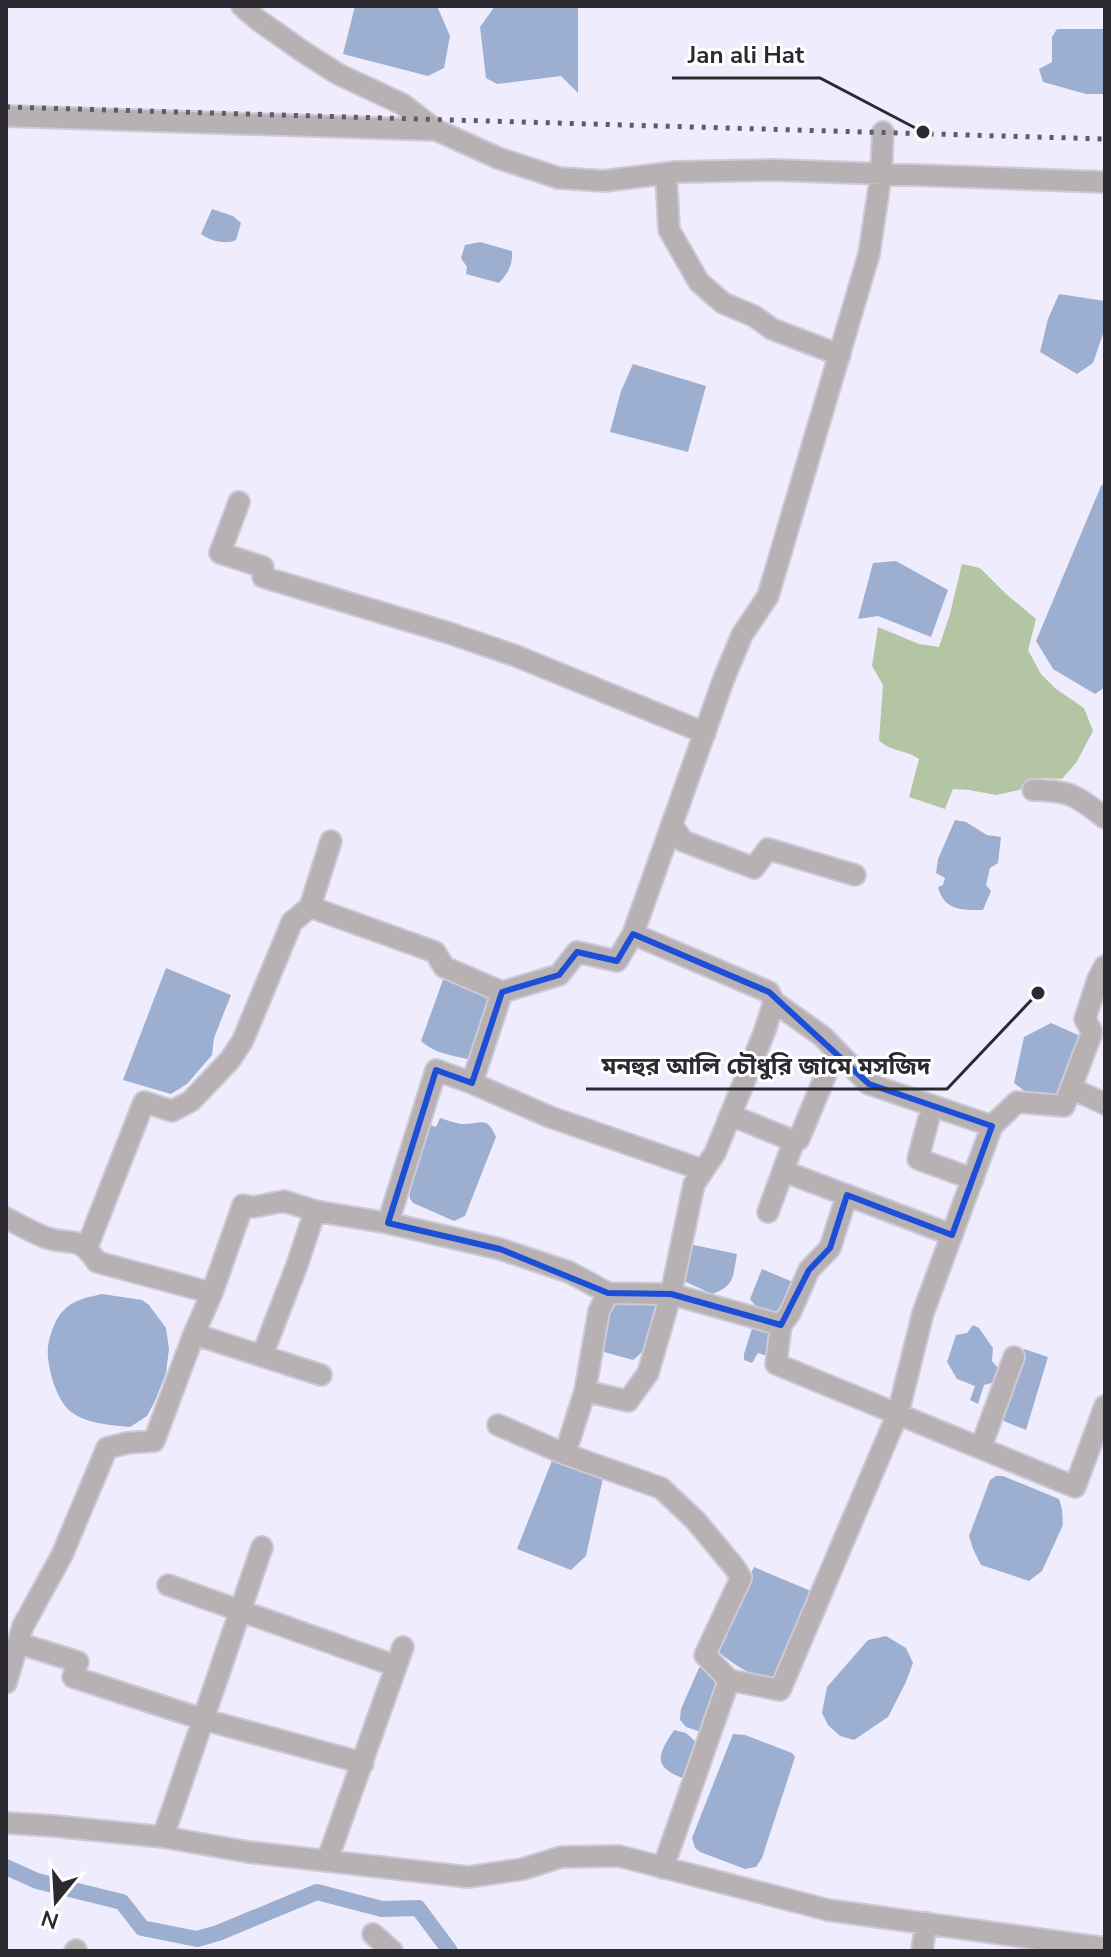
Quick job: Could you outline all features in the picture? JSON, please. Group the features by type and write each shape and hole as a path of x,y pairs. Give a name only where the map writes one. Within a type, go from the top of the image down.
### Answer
{"street":[{"path":"242,6 305,53 338,74 402,104 436,130 498,158 559,178 604,181 666,173 774,170 1105,182"},
{"path":"6,116 436,130"},
{"path":"310,907 435,952 444,967 502,992 559,975 577,952 617,961 633,934 724,678 742,635 768,596 869,254 881,175 883,132"},
{"path":"666,173 669,230 699,282 723,303 754,316 772,329 840,355"},
{"path":"239,502 220,553 263,567 263,577 516,656 705,733"},
{"path":"1033,790 1061,791 1082,799 1105,818"},
{"path":"672,825 683,841 754,868 768,849 855,875"},
{"path":"87,1247 144,1102 172,1111 191,1101 230,1060 243,1040 292,922 310,907 331,841"},
{"path":"633,934 769,992 774,1002 822,1036 869,1084 992,1126"},
{"path":"498,1425 565,1454 661,1488 696,1521 741,1578 705,1655 729,1680 780,1690 898,1413 923,1313 992,1126 1017,1102 1064,1106 1091,1035 1085,1019 1105,966"},
{"path":"472,1083 502,992"},
{"path":"585,1391 628,1401 648,1373 671,1294 694,1184 715,1153 774,1002"},
{"path":"768,1212 794,1141 799,1139 836,1050"},
{"path":"388,1223 436,1070 550,1117 703,1170"},
{"path":"1071,1088 1105,1104"},
{"path":"932,1106 918,1159 973,1179"},
{"path":"730,1115 794,1141"},
{"path":"783,1171 952,1235"},
{"path":"847,1195 830,1248 809,1270 790,1313 781,1325 776,1364 1075,1487 1105,1406"},
{"path":"6,1683 23,1626 62,1555 107,1448 154,1441 243,1205 254,1207 284,1201 315,1211 388,1223 500,1249 569,1272 608,1293 671,1294 781,1325"},
{"path":"262,1356 315,1211"},
{"path":"6,1218 48,1238 73,1240 87,1247 97,1262 212,1293"},
{"path":"565,1454 585,1391 599,1311 608,1293"},
{"path":"194,1334 321,1375"},
{"path":"981,1447 1014,1357"},
{"path":"163,1837 262,1547"},
{"path":"168,1585 240,1610 400,1656 327,1861"},
{"path":"18,1643 78,1662 73,1677 202,1719 363,1763"},
{"path":"663,1868 729,1680"},
{"path":"6,1823 163,1837 248,1852 468,1877 523,1869 561,1857 619,1856 828,1910 1105,1948"},
{"path":"922,1951 926,1923"},
{"path":"373,1934 392,1951"}],"highlighted area":[{"path":"633,934 668,948 769,992 869,1084 992,1126 952,1235 847,1195 830,1248 809,1270 781,1325 671,1294 608,1293 500,1249 388,1223 436,1070 472,1083 502,992 559,975 577,952 617,961"}],"green space":[{"path":"962,564 980,568 1036,619 1028,650 1041,674 1056,689 1084,708 1093,731 1076,763 1062,779 1042,778 1019,790 996,795 953,789 945,809 909,797 919,759 879,740 883,685 872,666 878,627 919,644 939,647"}],"water":[{"path":"355,6 437,6 450,36 444,68 428,76 343,54"},
{"path":"495,6 578,6 578,93 561,76 497,84 486,78 480,27"},
{"path":"1057,29 1105,29 1105,94 1086,94 1043,82 1039,69 1052,62 1052,37"},
{"path":"212,209 233,216 241,223 236,240 218,242 201,234"},
{"path":"480,242 512,251 509,268 499,283 466,274 467,267 461,258 465,245"},
{"path":"1059,294 1105,301 1105,328 1093,363 1077,374 1040,352 1048,319"},
{"path":"633,364 706,386 688,452 610,432 621,391"},
{"path":"1105,483 1105,687 1095,694 1053,669 1036,641 1101,486"},
{"path":"896,561 948,590 931,637 878,616 858,619 873,563"},
{"path":"955,820 966,822 987,835 1001,837 998,863 990,868 986,885 991,891 983,910 949,905 938,887 943,885 945,878 936,873 938,859"},
{"path":"166,968 231,995 214,1038 212,1055 187,1084 171,1094 123,1080"},
{"path":"444,977 492,992 473,1052 467,1059 437,1051 421,1041"},
{"path":"1051,1023 1085,1038 1057,1100 1031,1096 1014,1083 1024,1037"},
{"path":"440,1118 461,1124 486,1123 496,1137 465,1216 454,1221 410,1199 409,1189 423,1122 436,1127"},
{"path":"689,1244 737,1254 729,1284 712,1294 684,1281"},
{"path":"762,1269 793,1282 779,1316 762,1314 750,1299"},
{"path":"102,1294 142,1300 166,1328 169,1349 166,1373 147,1416 130,1427 91,1421 70,1411 60,1399 50,1372 49,1343 59,1315 75,1302"},
{"path":"611,1299 651,1300 660,1304 644,1349 633,1360 604,1352 602,1343"},
{"path":"754,1322 772,1327 767,1356 758,1353 752,1363 744,1360 744,1354"},
{"path":"973,1325 979,1328 993,1348 992,1361 999,1369 995,1382 984,1385 978,1404 970,1400 975,1386 957,1379 947,1362 956,1335 967,1333"},
{"path":"1024,1349 1048,1357 1026,1430 996,1418"},
{"path":"555,1453 603,1478 586,1556 571,1570 517,1549"},
{"path":"1003,1476 1059,1499 1063,1525 1042,1571 1029,1581 981,1565 973,1549 969,1536 990,1480"},
{"path":"754,1567 818,1594 780,1680 745,1671 716,1650"},
{"path":"886,1636 906,1648 913,1663 906,1682 888,1717 854,1740 840,1736 828,1725 822,1713 827,1687 868,1640"},
{"path":"707,1666 720,1677 701,1732 686,1727 680,1720 681,1709 699,1668"},
{"path":"674,1730 686,1733 697,1743 685,1779 667,1770 661,1760 664,1747"},
{"path":"733,1734 745,1735 792,1753 795,1757 762,1858 756,1867 745,1869 700,1852 692,1838"}],"waterway":[{"path":"6,1867 37,1881 122,1902 142,1928 197,1939 317,1892 382,1909 418,1908 450,1951"}],"railway":[{"path":"6,107 1105,139"}],"place":[{"name":"Jan ali Hat","path":"923,132"},
{"name":"মনহুর আলি চৌধুরি জামে মসজিদ","path":"1038,993"}]}
